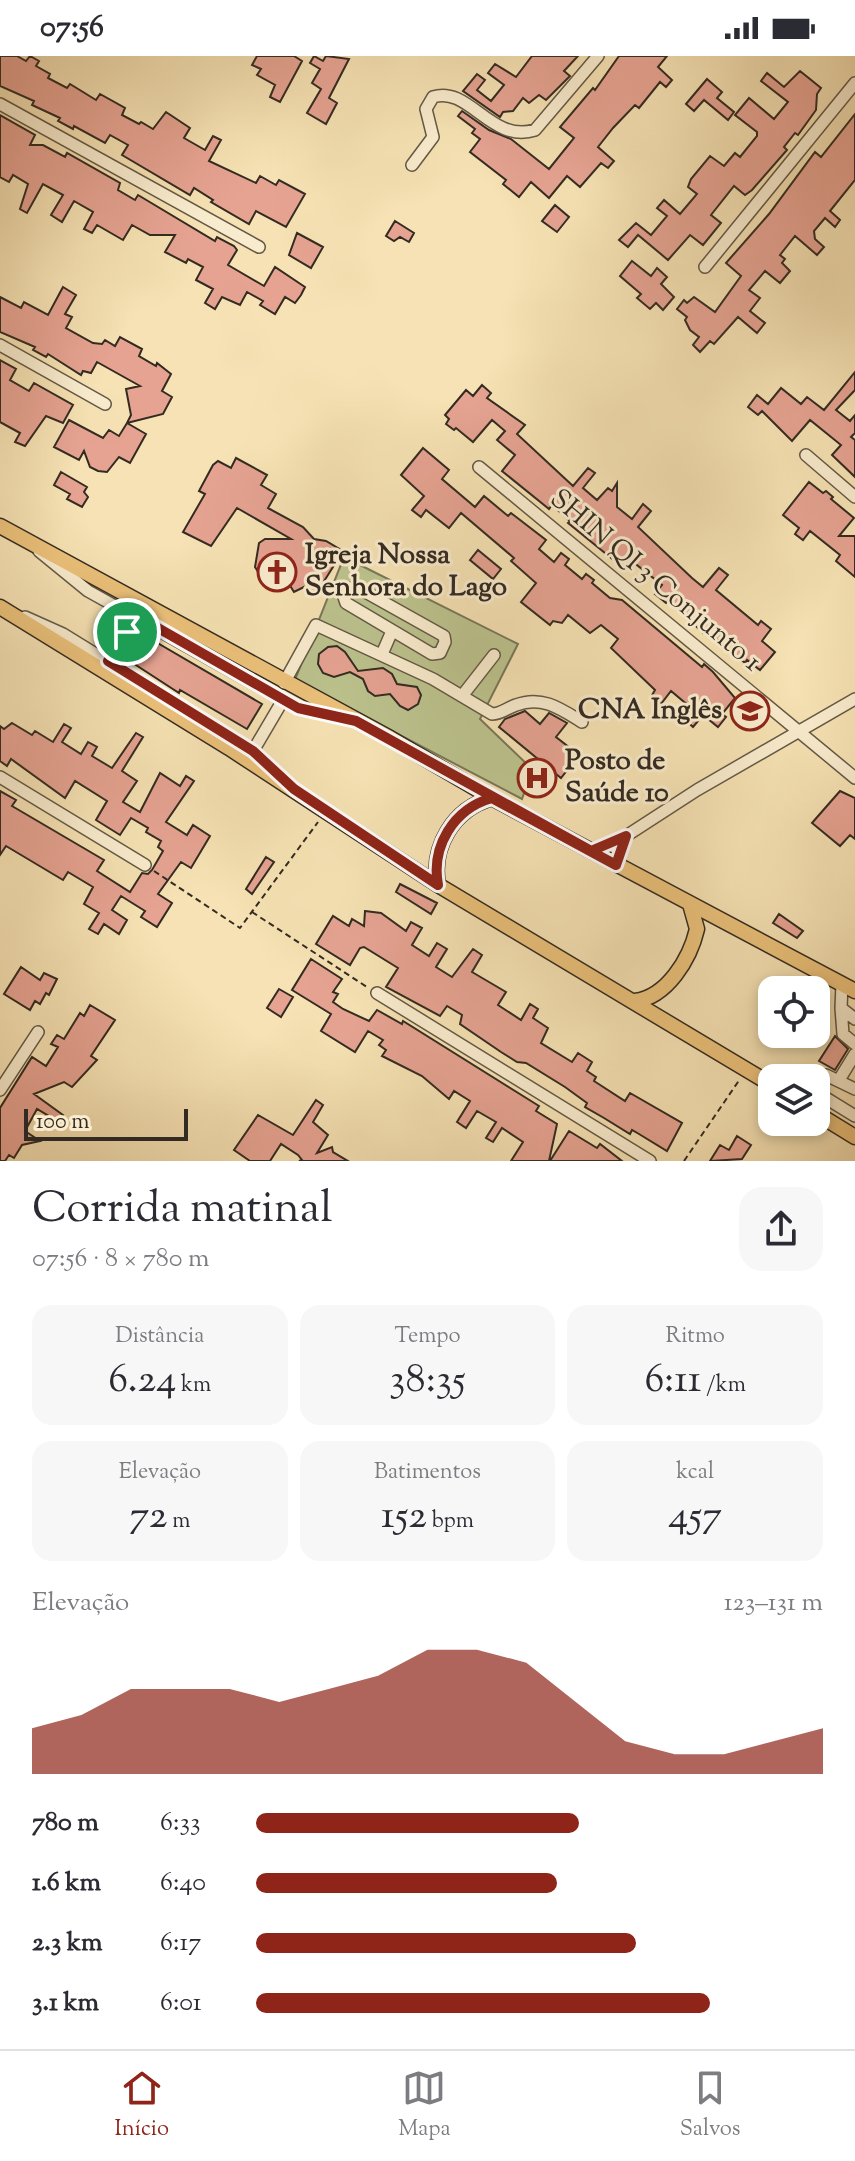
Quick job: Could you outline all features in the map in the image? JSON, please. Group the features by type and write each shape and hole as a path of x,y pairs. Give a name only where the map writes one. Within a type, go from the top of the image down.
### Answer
{"main road":[{"path":"0,526 492,798 848,988"},
{"path":"3,609 294,789 438,885 758,1076"},
{"path":"438,885 436,854 446,835 466,810 492,798"},
{"path":"635,1001 649,1000 660,993 684,959 697,929 690,904"},
{"path":"830,1122 855,1137"}],"street":[{"path":"412,165 433,137 426,109 433,97 451,97 497,127 526,133 535,130 598,56"},
{"path":"705,267 855,83"},
{"path":"0,104 259,247"},
{"path":"0,345 105,404"},
{"path":"806,455 855,497"},
{"name":"SHIN QI 3 Conjunto 1","path":"479,467 855,778"},
{"path":"27,540 73,581 283,700 298,708 356,721"},
{"path":"351,588 360,589 444,636 445,642 440,653 432,654 392,631 346,603 344,597 351,588"},
{"path":"3,609 52,628 108,661 253,751 294,789"},
{"path":"108,661 137,616"},
{"path":"284,683 316,625 382,654 492,714 520,703 551,704 582,722"},
{"path":"382,654 392,631"},
{"path":"462,696 494,655"},
{"path":"591,851 626,836 697,790 855,699"},
{"path":"253,751 283,700"},
{"path":"0,777 145,865"},
{"path":"616,865 626,836"},
{"path":"848,988 841,1008 843,1034 855,1044"},
{"path":"377,993 650,1161"},
{"path":"841,1008 855,1019"},
{"path":"0,1090 38,1032"},
{"path":"839,1080 855,1054"},
{"path":"746,1069 758,1073"},
{"path":"830,1077 855,1089"},
{"path":"830,1101 855,1116"}],"path":[{"path":"145,865 240,928 326,812"},
{"path":"251,912 377,993"},
{"path":"684,1161 746,1069"}],"green space":[{"path":"344,557 518,644 480,719 532,769 522,799 295,680"}],"building":[{"path":"0,56 17,56 26,61 30,56 39,61 36,66 50,74 48,78 67,88 70,84 96,100 100,94 125,108 122,115 153,129 166,112 190,128 184,138 205,150 213,136 221,140 209,161 256,183 260,176 276,185 279,180 305,194 286,227 256,211 249,224 211,202 213,200 194,188 190,195 122,155 128,145 110,135 105,143 74,126 73,129 58,121 60,118 32,105 34,101 0,86"},
{"path":"257,56 294,56 302,61 280,102 270,97 275,85 257,75 261,69 252,65"},
{"path":"314,56 323,61 326,56 349,59 329,98 337,103 326,124 307,113 321,89 312,83 320,69 310,63"},
{"path":"532,56 578,56 564,71 570,76 546,100 539,95 529,103 523,98 513,111 503,112 500,117 463,91 477,74 485,80 477,90 491,101 504,85 488,73 495,64 516,77"},
{"path":"619,56 667,56 658,67 672,80 666,87 660,82 639,108 635,105 613,128 598,147 614,161 608,168 601,163 580,187 567,176 549,198 531,182 519,197 503,184 506,180 470,152 480,139 472,133 475,129 458,116 462,111 489,130 511,139 549,169 574,138 560,127 593,88 595,90"},
{"path":"800,71 821,88 817,94 816,110 752,190 745,195 734,186 711,215 721,223 703,245 690,235 668,260 638,235 628,247 619,240 636,223 651,235 667,216 657,208 664,200 680,214 697,194 688,187 691,179 710,156 724,166 735,153 740,157 757,136 757,132 735,115 749,98 774,119 788,102 761,81 767,73 784,87"},
{"path":"707,79 722,92 717,98 734,112 728,120 704,100 694,111 686,104"},
{"path":"855,114 855,180 830,211 840,220 835,227 825,218 814,231 815,239 824,247 817,255 795,236 780,255 785,259 782,263 790,271 780,283 765,271 749,290 760,298 750,311 765,323 757,333 738,317 714,344 710,341 700,352 693,345 699,337 690,330 685,320 687,317 677,309 684,300 687,303 694,297 715,312 741,276 726,263 769,214 815,152 821,157"},
{"path":"0,115 35,135 30,145 43,145 65,157 67,153 120,183 118,190 135,200 138,195 215,241 217,237 234,246 237,250 228,265 264,286 275,267 305,287 301,295 295,303 285,297 275,314 260,305 263,301 247,292 240,305 222,297 215,309 205,303 213,289 196,280 203,267 188,259 186,263 165,252 175,235 150,235 132,225 123,240 97,225 92,233 84,229 93,212 74,201 62,222 51,215 63,195 43,184 27,213 20,209 28,184 13,175 9,182 0,177"},
{"path":"555,205 569,217 557,232 542,221"},
{"path":"395,221 414,233 409,242 400,237 394,241 386,236"},
{"path":"297,233 323,247 311,268 289,255"},
{"path":"632,261 651,276 657,268 667,277 661,284 674,297 663,310 656,303 650,309 637,298 641,294 620,276"},
{"path":"63,287 76,295 65,314 72,317 66,328 93,343 102,344 105,340 115,346 120,337 142,349 139,356 156,366 157,363 171,374 162,391 172,397 163,414 127,423 131,415 126,389 140,386 97,362 91,373 83,371 81,375 48,354 46,357 33,350 35,347 0,332 0,297 21,308 24,302 48,315"},
{"path":"0,360 16,369 10,380 29,391 34,383 73,405 63,423 46,416 25,446 15,442 20,433 0,422"},
{"path":"855,372 855,390 836,410 850,421 855,415 855,433 851,437 855,440 855,477 832,455 841,445 810,420 792,441 762,411 758,415 748,407 757,395 768,404 781,388 801,404 807,397 824,410"},
{"path":"482,385 491,393 487,398 525,425 517,434 573,486 588,468 595,473 583,488 597,500 608,488 612,491 617,483 617,507 632,519 643,504 651,511 638,527 703,587 719,568 728,575 716,590 758,625 761,621 771,629 762,641 775,652 760,670 747,660 745,663 706,629 703,633 669,600 666,603 655,594 662,585 633,562 626,570 568,523 570,521 552,505 549,509 502,471 515,455 497,440 505,431 492,420 473,442 446,424 449,419 445,415 466,390 473,396"},
{"path":"69,420 103,438 109,430 119,436 127,423 146,434 130,463 119,457 107,472 98,471 90,467 84,451 79,460 54,447"},
{"path":"423,448 449,470 442,479 475,507 484,496 508,516 511,513 546,540 539,549 554,562 561,553 569,559 565,565 582,579 586,574 610,598 622,600 702,667 704,664 713,672 735,698 722,714 726,717 718,727 703,715 693,727 682,717 690,707 671,691 661,704 651,697 655,690 611,648 618,639 601,625 590,633 568,615 562,623 553,621 550,625 521,602 536,583 511,561 514,558 461,513 449,528 426,510 421,517 412,510 424,496 401,475"},
{"path":"236,458 267,475 261,485 276,494 268,508 303,527 314,539 326,541 343,551 316,594 304,587 294,592 286,579 276,581 260,575 255,567 259,543 265,539 291,539 237,508 211,546 183,532 205,494 199,491 213,465 218,461 231,468"},
{"path":"61,472 87,487 84,492 88,497 82,507 67,499 70,494 54,485"},
{"path":"809,482 823,493 826,491 854,518 839,536 855,536 855,577 836,561 840,555 810,531 803,540 795,534 799,528 783,515"},
{"path":"478,550 501,569 493,579 470,560"},
{"path":"137,631 262,704 247,729 180,690 179,693 122,656"},
{"path":"337,646 358,671 383,668 392,674 397,684 417,687 421,695 418,704 408,710 390,694 375,696 368,691 363,679 350,672 334,677 323,673 318,664 319,654 328,647"},
{"path":"525,711 540,724 549,713 567,723 556,737 579,755 561,778 499,727 505,719"},
{"path":"12,723 32,735 35,731 53,742 64,724 71,728 62,742 81,754 88,742 97,747 92,756 112,768 136,733 143,737 122,771 137,781 123,802 140,812 160,773 180,786 186,776 194,781 166,822 187,835 193,825 210,836 191,868 181,862 158,894 172,903 157,927 141,917 145,911 121,896 112,910 127,920 119,934 104,924 98,934 89,929 99,913 84,904 93,887 68,872 63,880 6,846 0,855 0,791 16,800 12,806 104,860 97,871 130,892 142,873 148,874 152,870 163,851 158,847 161,841 146,832 148,828 131,818 120,835 96,820 107,801 75,781 65,798 11,759 7,766 0,761 0,726 4,729"},
{"path":"840,791 855,798 855,839 850,835 840,846 812,823"},
{"path":"266,857 274,862 252,894 246,889"},
{"path":"400,884 437,903 431,914 396,892"},
{"path":"365,911 381,913 406,931 411,922 422,928 412,945 429,956 437,943 447,949 436,967 452,977 473,949 482,955 472,972 506,992 498,1005 521,1020 530,1004 538,1009 533,1018 548,1028 541,1043 572,1062 578,1053 592,1062 587,1071 596,1077 594,1081 625,1101 630,1093 682,1123 667,1151 632,1130 630,1134 585,1107 587,1103 565,1087 501,1052 460,1024 462,1015 447,1006 440,1016 386,987 398,968 364,947 360,948 350,965 316,944 333,916 349,926 352,919 364,926"},
{"path":"779,914 803,931 797,938 773,923"},
{"path":"311,959 342,979 333,992 338,994 333,1002 343,1009 369,1021 377,1010 402,1024 403,1021 539,1106 536,1111 557,1124 549,1161 511,1161 523,1142 502,1128 493,1142 486,1138 496,1122 477,1111 466,1128 457,1122 470,1101 454,1091 449,1099 422,1076 382,1056 386,1050 379,1045 383,1040 368,1031 355,1052 321,1031 331,1014 292,990"},
{"path":"21,967 40,980 44,973 57,979 49,995 46,993 40,1004 35,1001 30,1010 4,994"},
{"path":"279,989 293,997 281,1017 267,1008"},
{"path":"90,1005 115,1020 91,1056 97,1060 72,1087 64,1082 34,1094 63,1115 59,1122 37,1109 25,1131 40,1141 22,1145 14,1158 9,1155 5,1161 0,1161 0,1108 32,1057 46,1066 58,1047 51,1044 57,1035 64,1039 80,1013 84,1016"},
{"path":"835,1036 848,1049 835,1070 830,1064 819,1061"},
{"path":"316,1100 323,1105 313,1122 328,1135 317,1153 332,1147 333,1152 348,1161 299,1161 302,1160 298,1155 281,1144 270,1161 250,1161 234,1150 258,1115 293,1135"},
{"path":"569,1131 597,1148 600,1144 622,1161 550,1161"},
{"path":"737,1136 751,1145 742,1159 710,1161 720,1145 729,1150"}],"place":[{"name":"Igreja Nossa Senhora do Lago","path":"277,572"},
{"name":"CNA Inglês","path":"750,711"},
{"name":"Posto de Saúde 10","path":"537,778"}],"route":[{"path":"137,616 298,708 356,721 390,738 591,851 626,836 616,865 492,798 466,810 440,844 435,863 438,885 294,789 253,751 108,661 127,632 137,616"}]}
